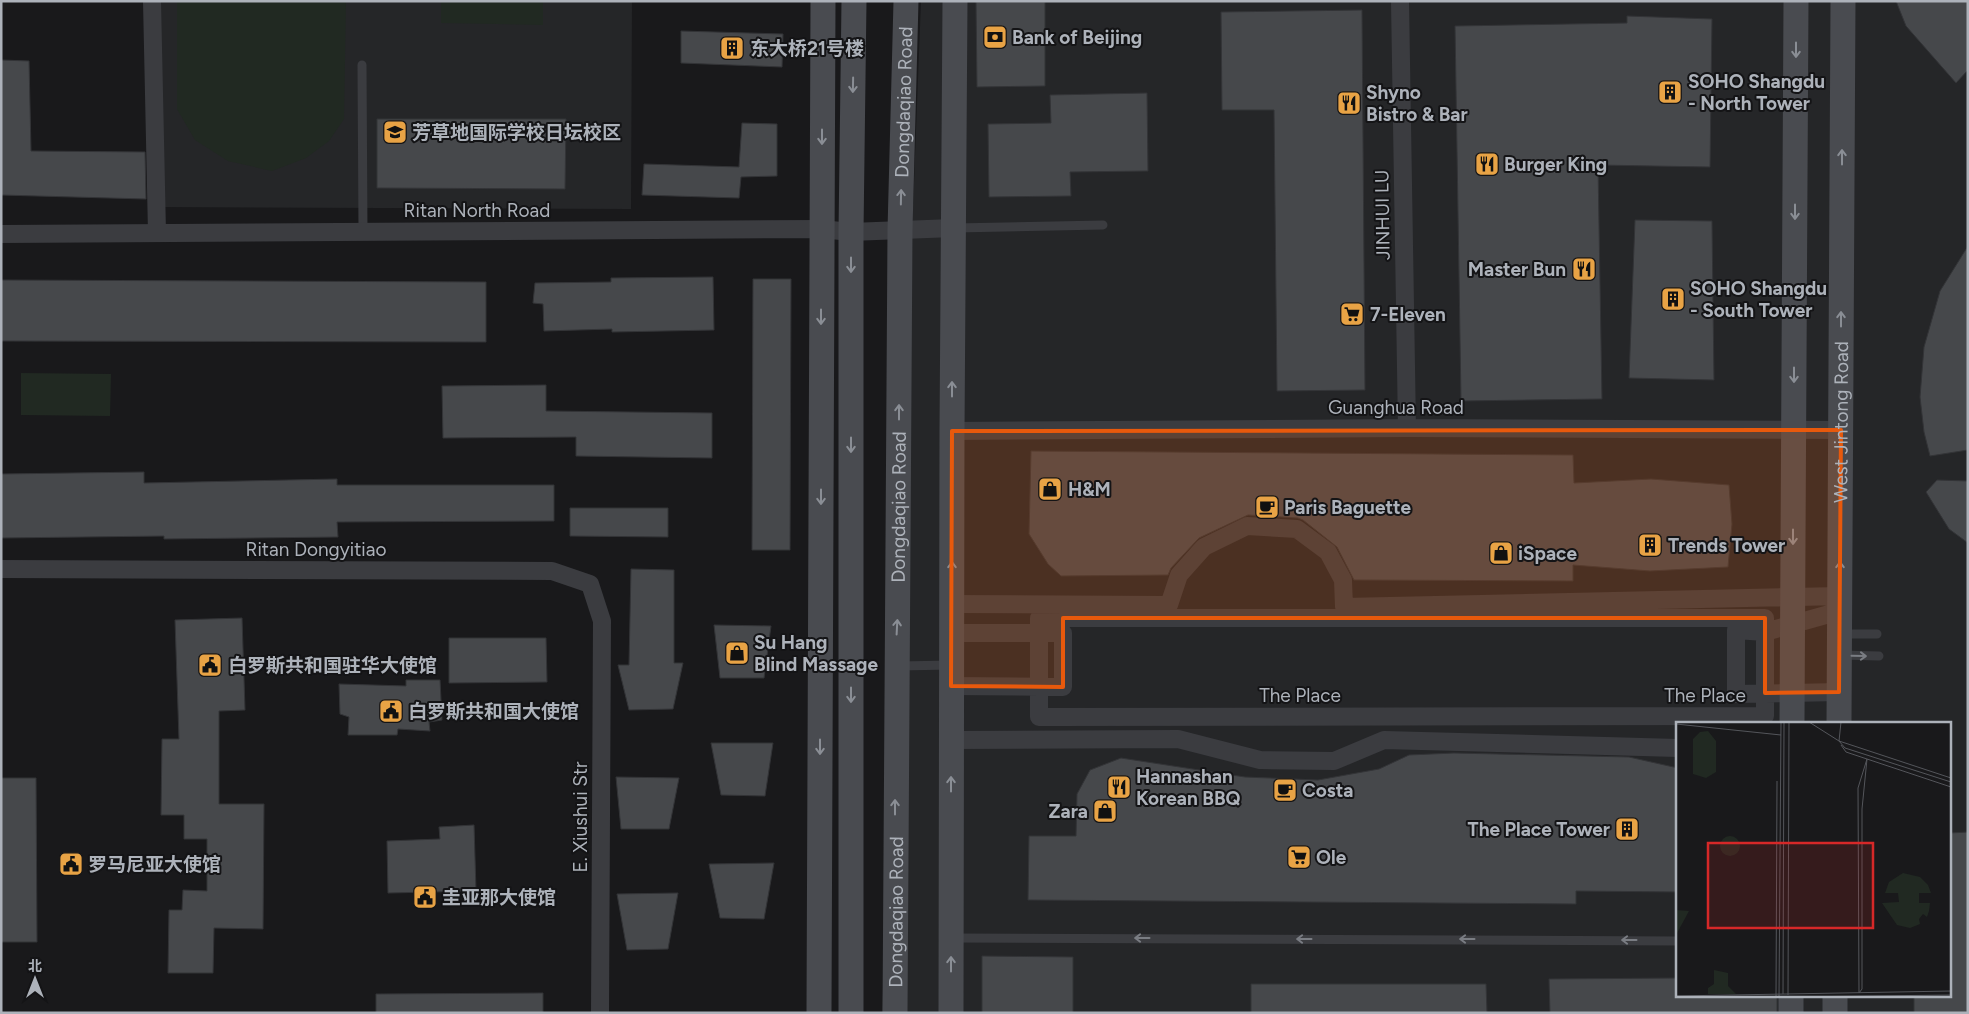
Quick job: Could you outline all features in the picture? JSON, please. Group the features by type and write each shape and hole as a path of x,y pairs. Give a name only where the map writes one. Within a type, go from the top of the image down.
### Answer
{"main road":[{"path":"819,1013 823,1"},
{"path":"851,1013 851,232 854,1"},
{"name":"Dongdaqiao Road","path":"895,1013 900,230 906,1"},
{"path":"951,1013 951,633 955,1"},
{"path":"1792,722 1796,1"},
{"name":"West Jintong Road","path":"1839,722 1843,1"},
{"path":"1791,996 1791,1013"},
{"path":"1835,996 1835,1013"}],"street":[{"path":"152,1 158,233"},
{"name":"JINHUI LU","path":"1400,1 1407,428"},
{"name":"Ritan North Road","path":"1,234 821,229 851,232 953,228"},
{"name":"Guanghua Road","path":"952,431 1407,428 1841,430"},
{"path":"952,604 1169,605 1179,575 1204,547 1247,526 1297,528 1328,552 1343,580 1344,607 1793,597 1840,624"},
{"name":"Ritan Dongyitiao","path":"1,569 552,571 590,584 602,621"},
{"path":"1039,633 1039,618 1765,618 1765,632"},
{"name":"E. Xiushui Str","path":"600,1013 602,621"},
{"path":"1839,692 1736,694 1736,630 1765,632 1793,625 1840,624"},
{"name":"The Place","path":"1039,633 1039,717 1765,716 1765,632"},
{"path":"951,633 1063,633 1063,687 1039,687 951,676"},
{"path":"951,740 1178,738 1260,760 1334,761 1384,740 1676,748"}],"lane":[{"path":"362,65 363,232"},
{"path":"953,228 1102,225"},
{"path":"1840,624 1877,634"},
{"path":"1840,624 1878,656"},
{"path":"896,667 951,676"},
{"path":"951,938 1676,941"}],"highlighted area":[{"path":"1841,430 1839,692 1765,693 1765,618 1063,618 1063,687 951,686 952,431"}],"shaded area":[{"name":"芳草地国际学校日坛校区","path":"159,1 632,1 631,209 157,207"},
{"path":"177,1 346,1 344,119 329,141 306,158 272,171 228,161 195,140 177,109"},
{"path":"441,1 543,1 543,25 441,23"},
{"path":"921,1 1968,1 1968,1013 882,1013"},
{"path":"21,373 111,374 110,416 21,415"}],"building":[{"path":"1896,1 1968,1 1968,70 1956,83 1906,26"},
{"path":"976,2 1045,2 1045,86 977,87"},
{"path":"1362,10 1365,390 1277,391 1274,110 1222,110 1221,12"},
{"path":"1627,16 1712,19 1710,167 1598,165 1602,399 1461,401 1455,26 1627,23"},
{"name":"东大桥21号楼","path":"681,31 783,34 782,67 681,63"},
{"path":"1,60 29,61 31,151 145,152 146,199 1,195"},
{"path":"1147,93 1148,171 1070,172 1071,196 989,197 988,124 1051,123 1050,95"},
{"path":"377,119 566,119 565,189 377,188"},
{"path":"742,123 777,124 777,176 741,177 739,198 642,195 644,164 739,167"},
{"name":"SOHO Shangdu - South Tower","path":"1635,220 1712,221 1714,380 1629,378"},
{"path":"1968,246 1968,450 1930,456 1924,432 1920,397 1924,347 1940,291"},
{"path":"713,277 714,330 612,332 612,329 544,331 543,304 533,303 535,283 611,282 611,278"},
{"path":"753,279 791,279 790,550 752,550"},
{"path":"1,280 486,282 486,342 1,341"},
{"path":"546,385 546,411 712,413 712,458 576,456 576,437 443,438 442,386"},
{"path":"1031,451 1573,455 1574,483 1651,479 1729,485 1732,524 1728,567 1650,571 1573,565 1573,581 1354,580 1337,547 1303,520 1298,518 1248,515 1199,538 1171,568 1168,575 1061,576 1048,564 1029,534"},
{"path":"144,472 144,483 337,479 337,485 554,485 554,521 337,522 338,537 164,539 164,536 1,538 1,474"},
{"path":"1937,480 1968,481 1968,543 1949,529 1926,492"},
{"path":"570,508 668,508 668,537 570,536"},
{"path":"631,569 674,570 674,663 683,663 673,709 629,710 618,665 629,665"},
{"path":"242,618 245,710 219,711 219,804 264,804 263,929 214,928 213,973 168,973 169,910 182,910 183,890 207,891 207,839 184,839 184,815 161,815 162,739 179,739 175,620"},
{"path":"714,625 771,626 764,678 720,678"},
{"name":"白罗斯共和国大使馆","path":"449,638 546,638 547,682 449,683"},
{"name":"白罗斯共和国大使馆","path":"406,680 440,680 442,720 429,722 430,731 398,729 397,735 348,735 349,717 340,714 339,684 406,686"},
{"path":"711,743 773,743 765,796 721,795"},
{"path":"1454,753 1629,757 1676,768 1676,892 1576,891 1576,904 1028,900 1029,836 1076,836 1077,794 1090,770 1121,758 1245,777 1318,780 1379,769 1409,755"},
{"path":"616,777 679,778 669,829 621,829"},
{"path":"1,778 36,778 37,942 1,942"},
{"path":"474,825 476,891 388,893 387,841 440,839 439,827"},
{"path":"1968,832 1968,1013 1914,1013 1914,996 1952,996 1952,833"},
{"path":"774,863 764,919 720,918 709,864"},
{"path":"678,893 668,949 627,950 617,894"},
{"path":"982,956 1073,957 1073,1013 982,1013"},
{"path":"1676,978 1676,996 1777,996 1777,1013 1550,1013 1549,979"},
{"path":"1251,984 1486,984 1487,1013 1251,1013"},
{"path":"543,993 543,1013 376,1013 376,994"}],"place":[{"name":"Bank of Beijing","path":"995,37"},
{"name":"东大桥21号楼","path":"732,48"},
{"name":"SOHO Shangdu - North Tower","path":"1670,92"},
{"name":"Shyno Bistro & Bar","path":"1349,103"},
{"name":"芳草地国际学校日坛校区","path":"395,132"},
{"name":"Burger King","path":"1487,164"},
{"name":"Master Bun","path":"1584,269"},
{"name":"SOHO Shangdu - South Tower","path":"1673,299"},
{"name":"7-Eleven","path":"1352,314"},
{"name":"H&M","path":"1050,489"},
{"name":"Paris Baguette","path":"1267,507"},
{"name":"Trends Tower","path":"1650,545"},
{"name":"iSpace","path":"1501,553"},
{"name":"Su Hang Blind Massage","path":"737,653"},
{"name":"白罗斯共和国驻华大使馆","path":"210,665"},
{"name":"白罗斯共和国大使馆","path":"391,711"},
{"name":"Hannashan Korean BBQ","path":"1119,787"},
{"name":"Costa","path":"1285,790"},
{"name":"Zara","path":"1105,811"},
{"name":"The Place Tower","path":"1627,829"},
{"name":"Ole","path":"1299,857"},
{"name":"罗马尼亚大使馆","path":"71,864"},
{"name":"圭亚那大使馆","path":"425,897"}]}
